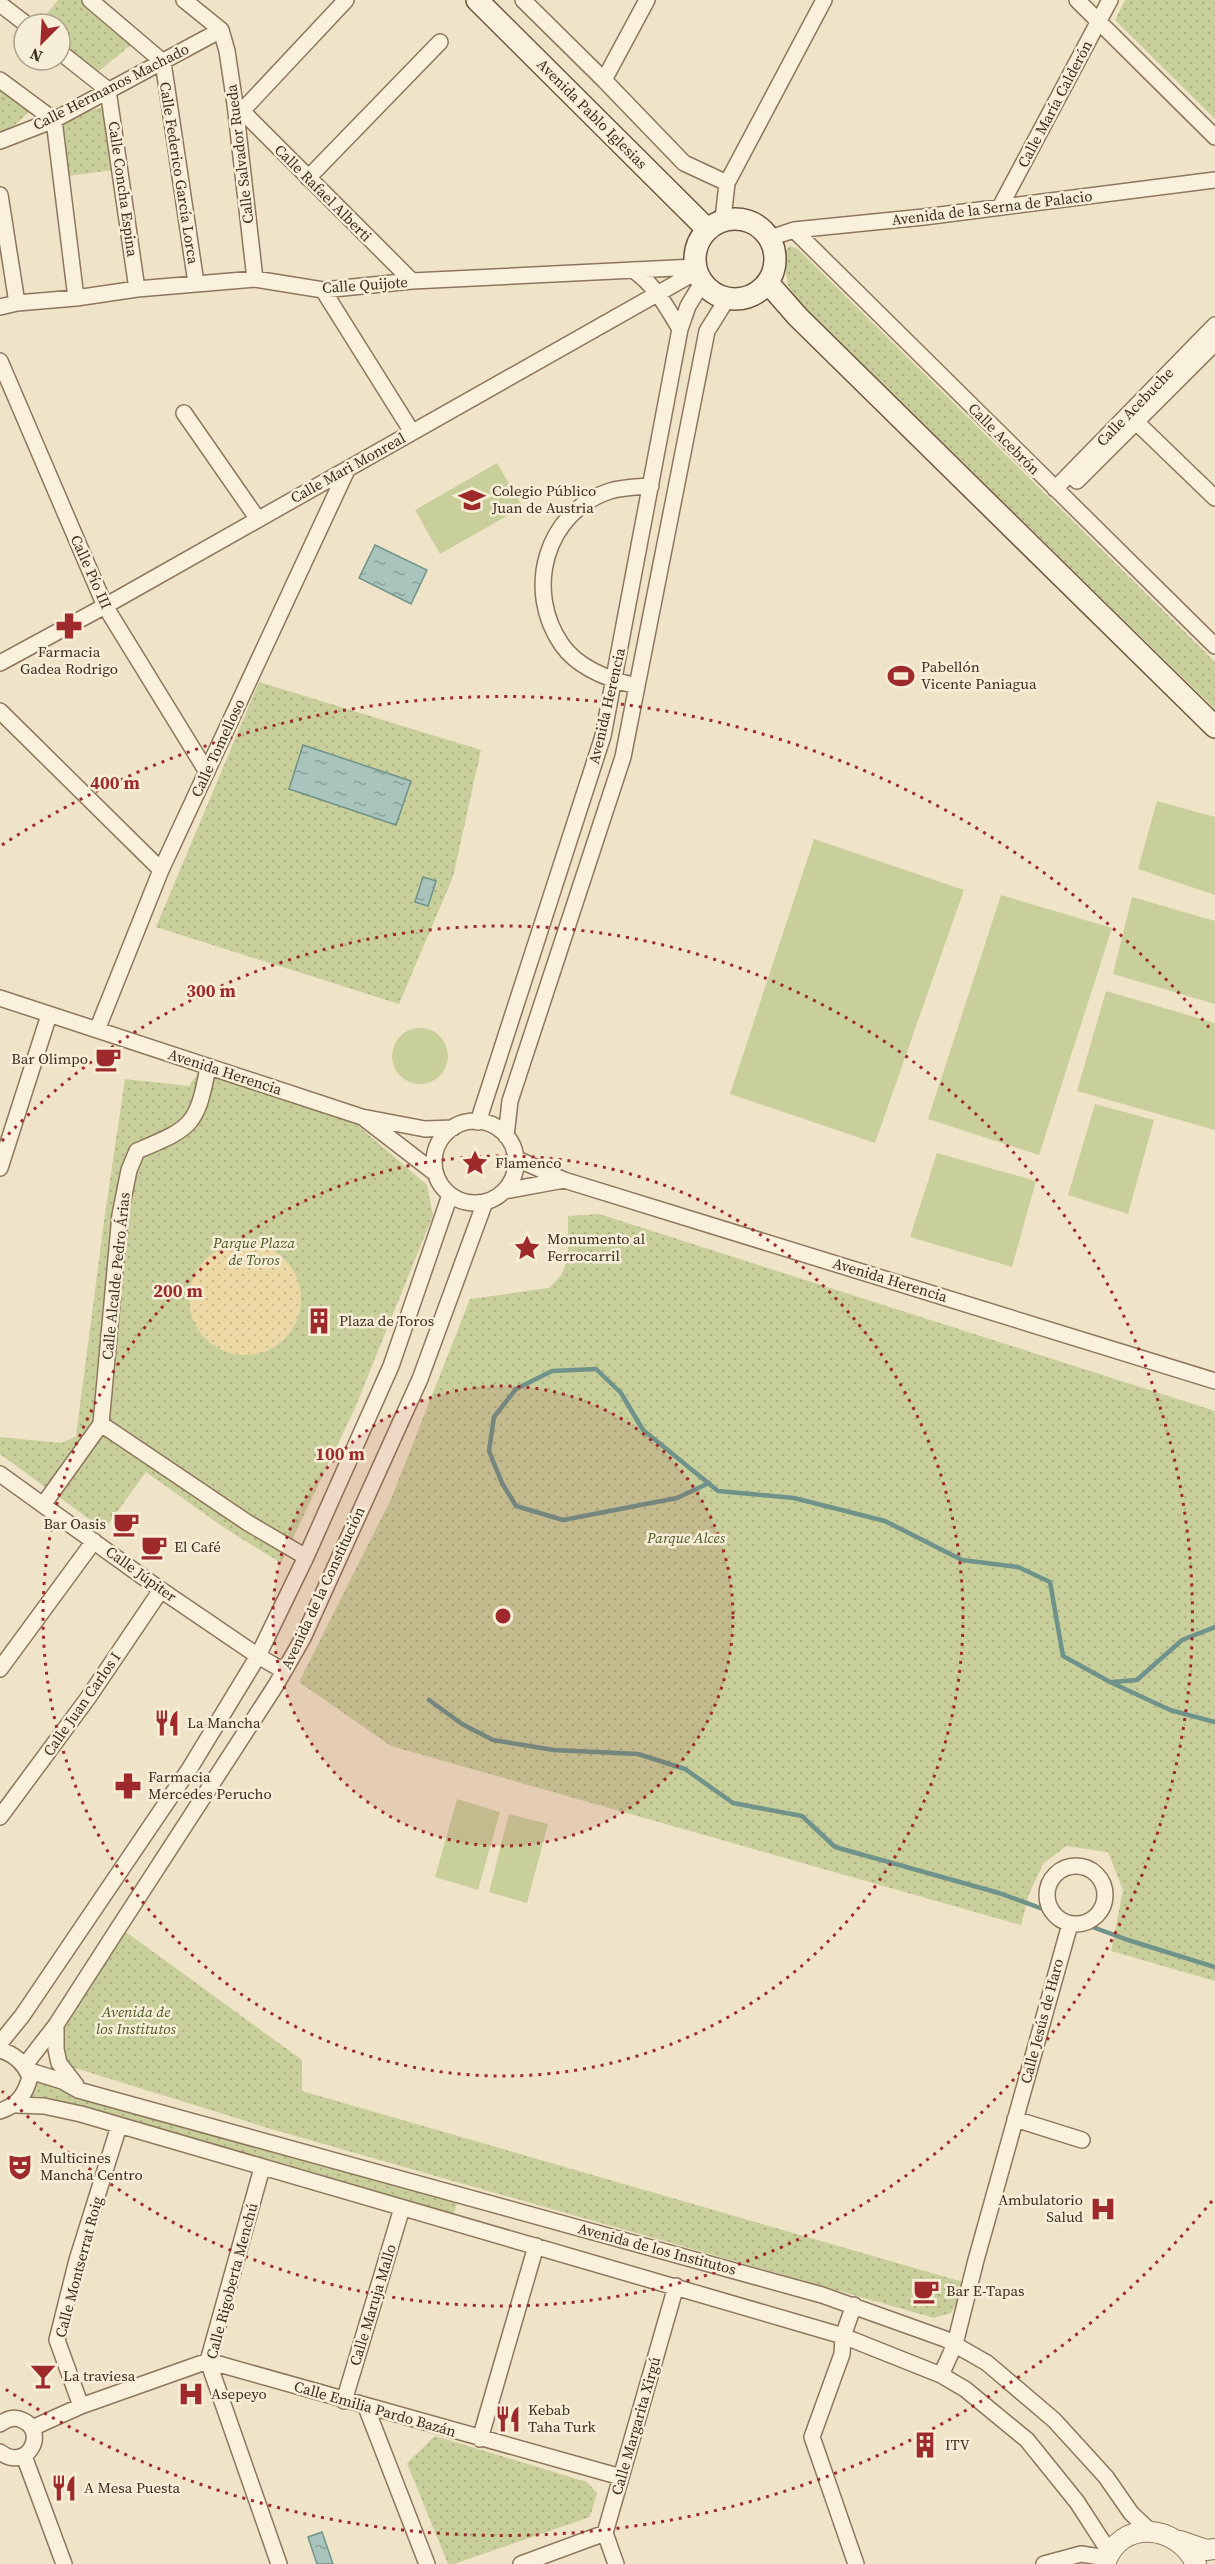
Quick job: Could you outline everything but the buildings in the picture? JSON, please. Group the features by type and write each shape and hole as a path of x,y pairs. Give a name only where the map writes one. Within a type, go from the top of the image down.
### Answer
{"main road":[{"name":"Avenida Pablo Iglesias","path":"477,0 715,224"},
{"path":"744,219 765,232 770,238 776,259 774,273 768,283 749,297 727,299 710,291 698,274 694,251 701,235 715,224 744,219"},
{"path":"768,283 798,317 1215,727"}],"street":[{"path":"90,0 163,62"},
{"path":"184,0 221,30"},
{"path":"238,108 346,0"},
{"name":"Avenida Pablo Iglesias","path":"523,0 684,163 727,183"},
{"path":"604,80 647,0"},
{"path":"715,224 727,183 824,0"},
{"path":"1077,0 1215,137"},
{"name":"Calle María Calderón","path":"1000,207 1110,0"},
{"path":"0,4 12,13"},
{"name":"Calle Hermanos Machado","path":"0,141 54,120 221,30"},
{"name":"Calle Salvador Rueda","path":"221,30 238,108 255,279"},
{"path":"308,178 440,42"},
{"path":"72,62 108,90"},
{"name":"Calle Federico García Lorca","path":"163,62 196,284"},
{"path":"0,80 54,120 76,298"},
{"name":"Calle Concha Espina","path":"108,90 137,289"},
{"name":"Calle Rafael Alberti","path":"238,108 412,281"},
{"name":"Avenida de la Serna de Palacio","path":"770,238 794,230 1215,180"},
{"path":"0,195 17,303"},
{"name":"Calle Acebrón","path":"794,230 1215,646"},
{"path":"633,270 647,280 657,292 680,329"},
{"name":"Calle Quijote","path":"0,307 137,289 255,279 324,290 412,281 633,270 698,274"},
{"name":"Calle Mari Monreal","path":"0,663 347,470 657,292 698,274"},
{"name":"Avenida Herencia","path":"0,998 363,1117 425,1129 453,1128 465,1123 478,1122 603,736 680,329 698,274"},
{"path":"324,290 412,432"},
{"name":"Avenida Herencia","path":"506,1136 510,1101 623,757 707,330 727,299"},
{"name":"Calle Acebuche","path":"1059,493 1132,418 1215,325"},
{"name":"Calle Acebuche","path":"1132,418 1215,343"},
{"name":"Calle Pío III","path":"0,360 105,606 207,772"},
{"path":"184,413 257,518"},
{"path":"1132,418 1215,498"},
{"name":"Calle Tomelloso","path":"98,1030 161,870 347,470"},
{"path":"637,686 614,681 587,668 563,647 548,619 542,588 546,556 560,528 582,505 611,491 651,486"},
{"path":"0,711 161,870"},
{"path":"0,1168 49,1015"},
{"name":"Calle Alcalde Pedro Árias","path":"101,1424 120,1215 129,1170 137,1151 186,1129 201,1104 208,1067"},
{"path":"363,1117 435,1173"},
{"path":"478,1122 494,1126 506,1136 516,1158 513,1175 504,1191"},
{"path":"453,1128 443,1136 437,1148 434,1160 435,1173 450,1195 473,1203 485,1202"},
{"name":"Avenida Herencia","path":"516,1158 564,1180 1215,1381"},
{"name":"Avenida Herencia","path":"485,1202 504,1191 564,1180"},
{"name":"Avenida de la Constitución","path":"0,2043 22,2016 153,1824 258,1656 306,1557 391,1366 450,1195"},
{"name":"Avenida de la Constitución","path":"26,2068 284,1671 305,1634 420,1379 485,1202"},
{"path":"43,1505 101,1424 248,1523 306,1557"},
{"name":"Calle Júpiter","path":"0,1474 161,1590 284,1671"},
{"path":"0,1669 94,1541"},
{"name":"Calle Juan Carlos I","path":"3,1808 88,1698 161,1590"},
{"name":"Calle Jesús de Haro","path":"941,2375 955,2343 1070,1924"},
{"path":"56,2025 56,2049 59,2063 78,2090"},
{"name":"Avenida de los Institutos","path":"0,2050 16,2057 26,2068 62,2081 78,2090 854,2305 955,2343 987,2364 1054,2420 1106,2477 1131,2513 1150,2531"},
{"path":"0,2111 17,2104 30,2077 26,2068"},
{"name":"Avenida de los Institutos","path":"17,2104 44,2106 119,2126 676,2286 843,2336 941,2375 964,2389 1026,2440 1077,2502 1107,2558"},
{"path":"1015,2119 1082,2140"},
{"name":"Calle Montserrat Roig","path":"81,2406 57,2340 77,2260 119,2126"},
{"name":"Calle Rigoberta Menchú","path":"262,2168 208,2361 279,2564"},
{"path":"451,2222 460,2194"},
{"name":"Calle Maruja Mallo","path":"344,2401 402,2208"},
{"path":"480,2439 536,2246"},
{"name":"Calle Margarita Xirgú","path":"604,2533 676,2286"},
{"path":"854,2305 843,2336 842,2354 812,2438 856,2564"},
{"path":"32,2428 81,2406 208,2361"},
{"name":"Calle Emilia Pardo Bazán","path":"208,2361 621,2477"},
{"path":"366,2407 427,2564"},
{"path":"0,2452 13,2458 24,2456 34,2443 32,2428 18,2418 1,2421"},
{"path":"24,2456 64,2564"},
{"path":"1044,2564 1081,2554 1107,2558 1127,2537 1150,2531 1166,2534 1206,2550 1215,2549"},
{"path":"521,2564 604,2533 616,2564"},
{"path":"1180,2541 1190,2552 1196,2564"}],"green space":[{"path":"58,0 90,0 138,39 92,77 72,61 72,12 48,12"},
{"path":"1125,0 1215,0 1215,119 1115,20"},
{"path":"0,80 35,107 0,138"},
{"path":"111,105 120,169 61,177 54,120"},
{"path":"789,246 798,249 1215,662 1215,709 797,300 788,285 783,256"},
{"path":"497,463 523,507 440,554 415,510"},
{"path":"259,682 481,750 453,877 399,1004 156,927"},
{"path":"1157,801 1215,817 1215,895 1138,869"},
{"path":"814,839 964,890 875,1143 730,1094"},
{"path":"1001,895 1112,928 1039,1155 928,1119"},
{"path":"1132,897 1215,921 1215,1004 1113,974"},
{"path":"1106,991 1215,1023 1215,1130 1077,1091"},
{"path":"420,1028 431,1030 440,1036 446,1045 448,1056 446,1067 440,1076 431,1082 420,1084 409,1082 400,1076 394,1067 392,1056 394,1045 400,1036 409,1030"},
{"name":"Parque Plaza de Toros","path":"199,1072 355,1123 427,1185 433,1215 355,1408 281,1563 223,1527 146,1472 104,1530 0,1454 0,1437 62,1443 76,1436 125,1079 189,1086"},
{"path":"1095,1104 1154,1120 1128,1214 1068,1195"},
{"path":"937,1153 1036,1181 1012,1267 910,1237"},
{"name":"Parque Alces","path":"599,1214 1215,1411 1215,1981 1111,1951 1123,1890 1108,1852 1066,1846 1043,1864 1029,1894 1021,1925 391,1746 299,1682 391,1499 470,1299 549,1288 562,1274 568,1258 568,1216"},
{"path":"457,1799 500,1812 478,1890 435,1877"},
{"path":"509,1814 548,1824 527,1903 489,1892"},
{"name":"Avenida de los Institutos","path":"119,1927 302,2060 302,2091 963,2282 958,2300 951,2313 934,2318 271,2129 59,2063 56,2025"},
{"path":"30,2077 460,2195 451,2221 119,2126 17,2105"},
{"path":"435,2436 587,2482 597,2493 590,2517 454,2564 448,2564 407,2463"}],"sand":[{"path":"245,1243 266,1247 284,1260 297,1278 301,1299 297,1320 284,1338 266,1351 245,1355 224,1351 206,1338 193,1320 189,1299 193,1278 206,1260 224,1247"}],"water":[{"path":"375,545 427,570 411,604 359,578"},
{"path":"303,745 411,781 396,825 289,789"},
{"path":"423,877 436,881 428,906 415,902"},
{"path":"322,2532 333,2564 317,2564 308,2537"}],"waterway":[{"path":"709,1483 677,1498 563,1520 516,1506 502,1483 489,1451 494,1417 516,1389 552,1371 596,1369 621,1393 643,1430 718,1491 794,1498 885,1521 962,1560 1018,1567 1050,1582 1063,1656 1110,1682 1170,1710 1215,1722"},
{"path":"1112,1682 1137,1680 1182,1640 1215,1627"},
{"path":"429,1700 462,1724 493,1740 554,1750 638,1754 685,1769 733,1803 802,1816 835,1847 999,1893 1128,1940 1215,1967"}],"place":[{"name":"Colegio Público Juan de Austria","path":"472,500"},
{"name":"Farmacia Gadea Rodrigo","path":"69,626"},
{"name":"Pabellón Vicente Paniagua","path":"901,676"},
{"name":"Bar Olimpo","path":"108,1059"},
{"name":"Flamenco","path":"475,1163"},
{"name":"Monumento al Ferrocarril","path":"527,1248"},
{"name":"Plaza de Toros","path":"319,1321"},
{"name":"Bar Oasis","path":"126,1524"},
{"name":"El Café","path":"154,1547"},
{"name":"La Mancha","path":"167,1723"},
{"name":"Farmacia Mercedes Perucho","path":"128,1786"},
{"name":"Multicines Mancha Centro","path":"20,2167"},
{"name":"Ambulatorio Salud","path":"1103,2209"},
{"name":"Bar E-Tapas","path":"926,2291"},
{"name":"La traviesa","path":"43,2376"},
{"name":"Asepeyo","path":"191,2394"},
{"name":"Kebab Taha Turk","path":"508,2419"},
{"name":"ITV","path":"925,2445"},
{"name":"A Mesa Puesta","path":"64,2488"}]}
